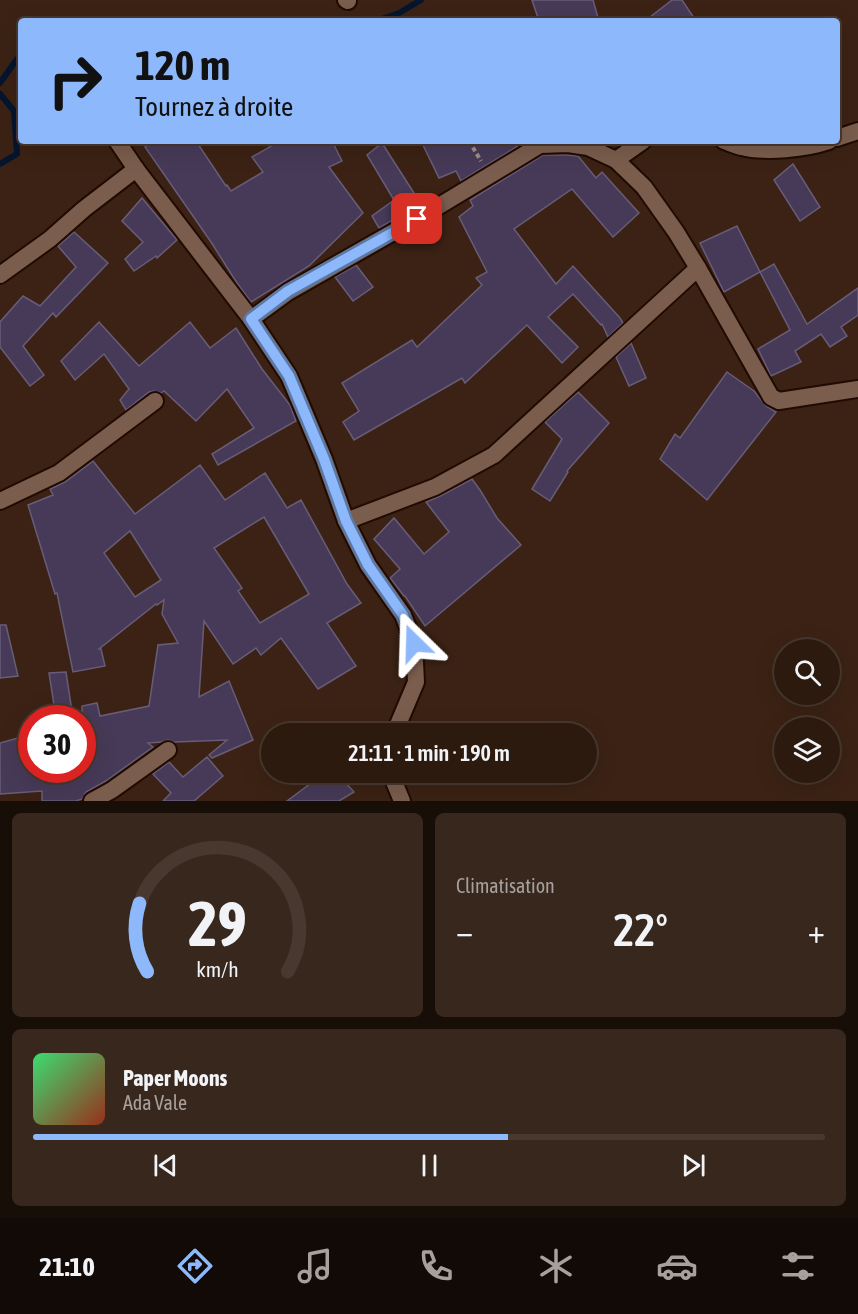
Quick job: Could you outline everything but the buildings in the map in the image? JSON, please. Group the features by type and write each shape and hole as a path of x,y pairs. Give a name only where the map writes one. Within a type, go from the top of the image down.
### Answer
{"street":[{"path":"840,137 858,131"},
{"path":"119,144 251,319 289,376 324,459 346,521 368,565 403,615 414,643 416,682 399,723"},
{"path":"251,319 288,291 434,209 540,145 551,144"},
{"path":"568,144 588,147 616,160 644,187 698,268 771,397 779,401 858,389"},
{"path":"616,160 639,144"},
{"path":"733,144 744,148 771,150 820,144"},
{"path":"0,275 50,239 84,209 136,169"},
{"path":"346,521 435,487 494,455 698,268"},
{"path":"0,501 59,473 155,401"},
{"path":"92,801 112,790 168,750"},
{"path":"395,783 402,801"}],"waterway":[{"path":"385,18 399,13 421,0"},
{"path":"0,83 18,59"},
{"path":"0,94 14,111 17,154 0,164"}],"route":[{"path":"414,643 403,615 368,565 346,521 324,459 289,376 251,319 288,291 417,219"}]}
